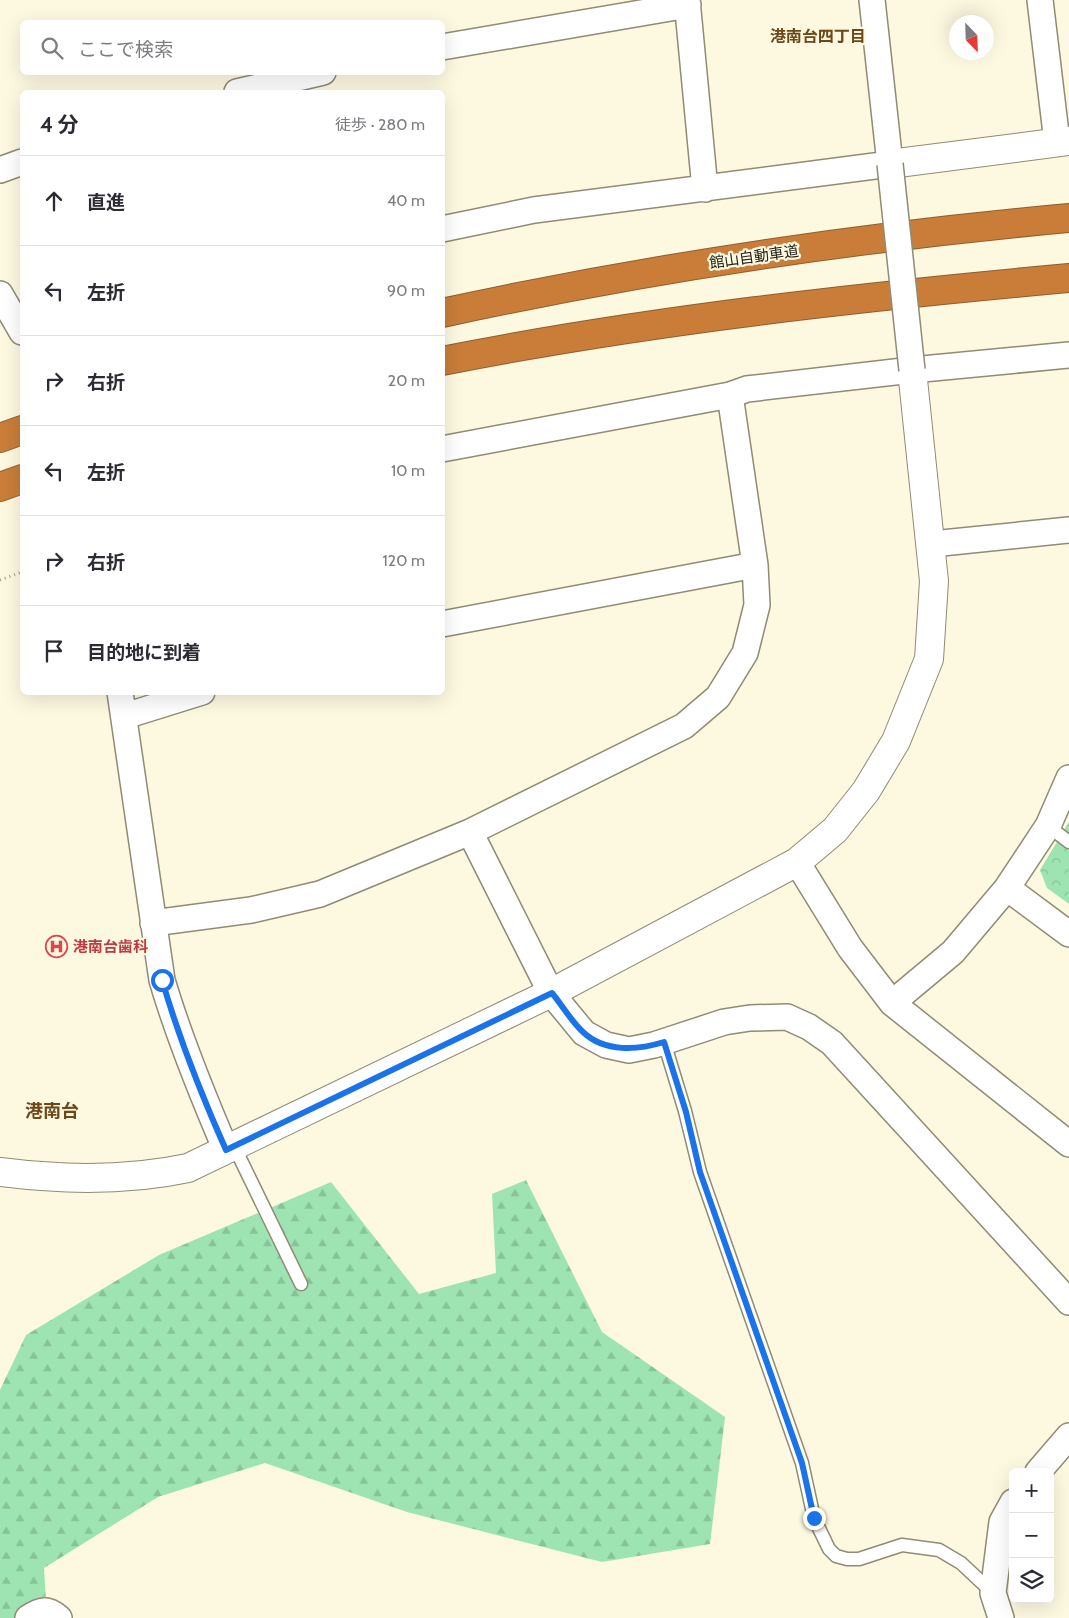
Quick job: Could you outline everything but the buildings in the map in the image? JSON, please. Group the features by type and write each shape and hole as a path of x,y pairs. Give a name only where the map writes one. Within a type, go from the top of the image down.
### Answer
{"highway":[{"name":"館山自動車道","path":"445,312 520,296 666,269 954,229 1069,218"},
{"path":"445,360 527,344 677,323 931,290 1069,278"},
{"path":"0,438 20,431"},
{"path":"0,487 20,480"}],"street":[{"path":"0,1172 26,1176 96,1178 152,1176 188,1168 552,993 797,862 841,822 866,791 896,741 929,659 934,581 932,544 872,0"},
{"path":"445,228 534,210 1063,142 1040,0"},
{"path":"445,46 688,2 705,189"},
{"path":"246,90 310,75"},
{"path":"0,170 20,163"},
{"path":"0,294 20,329"},
{"path":"445,448 730,395 747,389 912,370 1069,355"},
{"path":"153,923 251,910 320,894 470,832 684,726 718,697 745,653 757,605 756,565 730,395"},
{"path":"932,544 1069,530"},
{"path":"445,623 756,565"},
{"path":"182,695 123,704 162,980 172,1014 202,1095 230,1148"},
{"path":"892,1003 953,952 1007,888 1048,826 1069,778"},
{"path":"470,832 552,993 584,1033 606,1045 629,1050 664,1042 724,1022 750,1018 786,1017 809,1027 832,1043 1069,1302"},
{"path":"797,862 850,948 892,1003 1069,1144"},
{"path":"1007,888 1069,934"},
{"path":"1041,1468 1069,1436"},
{"path":"1001,1618 993,1593 1002,1522 1009,1509"},
{"path":"28,1618 39,1610 50,1611 59,1618"}],"lane":[{"path":"1048,826 1069,842"},
{"path":"664,1042 686,1112 700,1172 800,1454 814,1518 828,1549 836,1556 847,1559 859,1559 902,1545 939,1550 960,1562 993,1593"},
{"path":"230,1148 301,1284"}],"path":[{"path":"0,580 20,573"}],"green space":[{"path":"1069,822 1069,904 1047,888 1040,870"},
{"path":"526,1180 602,1332 725,1417 710,1544 602,1562 407,1512 265,1463 158,1497 44,1568 47,1618 0,1618 0,1390 26,1335 159,1255 331,1182 419,1294 496,1273 492,1194"}],"place":[{"name":"港南台歯科","path":"57,947"}],"district":[{"name":"港南台四丁目","path":"818,36"},
{"name":"港南台","path":"52,1111"}],"route":[{"path":"162,980 172,1014 202,1095 226,1150 552,993 584,1033 606,1045 629,1050 664,1042 686,1112 700,1172 747,1309 776,1384 802,1463 809,1503 814,1518"}]}
